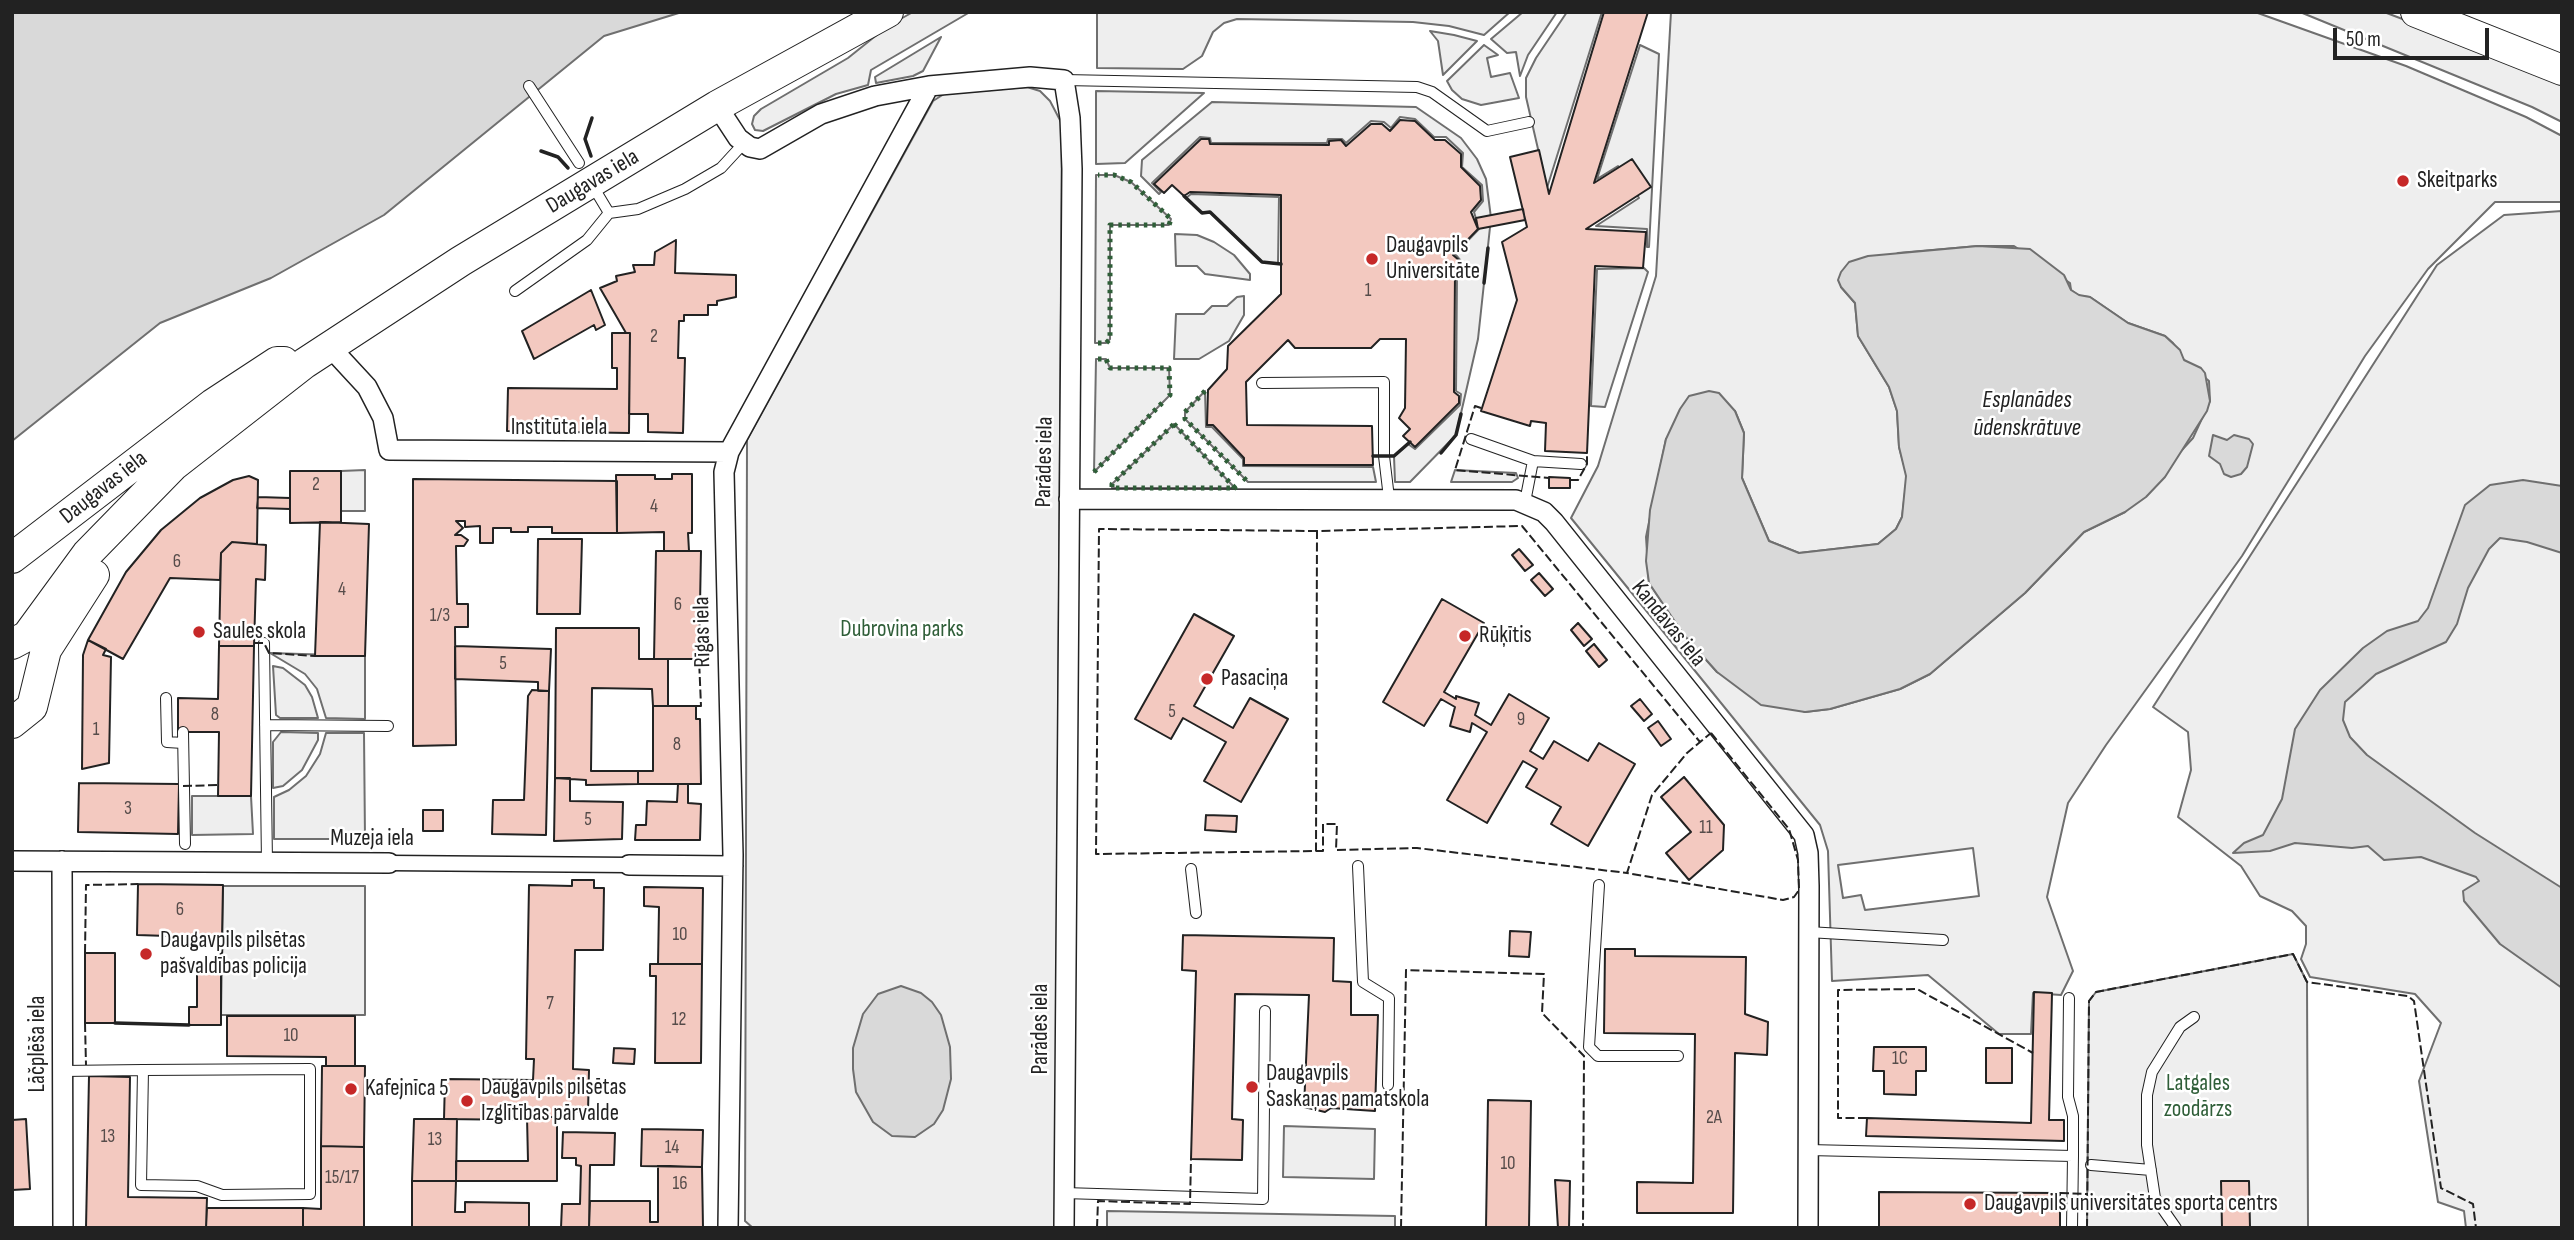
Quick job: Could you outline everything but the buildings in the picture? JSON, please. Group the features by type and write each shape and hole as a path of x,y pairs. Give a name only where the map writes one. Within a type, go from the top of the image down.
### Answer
{"main road":[{"name":"Daugavas iela","path":"12,644 27,636 87,554 173,466 305,363 461,261 717,106 888,12"},
{"path":"2416,12 2562,70"},
{"name":"Daugavas iela","path":"12,558 213,404 276,362 305,363"},
{"name":"Daugavas iela","path":"12,723 32,707 46,650 89,584 124,519"},
{"path":"12,656 26,666 36,687"}],"street":[{"path":"717,106 744,143 760,149 821,114 854,101 929,86 1030,77 1064,80"},
{"name":"Parādes iela","path":"1064,80 1070,118 1072,169 1064,1228"},
{"name":"Rīgas iela","path":"728,1228 733,866 724,472 729,452 929,86"},
{"name":"Institūta iela","path":"330,347 368,387 383,418 389,450 729,452"},
{"path":"1069,499 1389,498 1525,502"},
{"name":"Kandavas iela","path":"1525,502 1544,512 1554,522 1798,824 1808,853 1808,1228"},
{"name":"Muzeja iela","path":"12,861 733,866"},
{"name":"Lāčplēša iela","path":"62,861 63,1228"}],"lane":[{"path":"1064,80 1417,86 1432,92 1487,131 1529,122"},
{"path":"529,86 579,163"},
{"path":"515,291 587,240 609,213 638,209 685,189 721,168 744,143"},
{"path":"597,193 609,213"},
{"path":"1262,383 1384,383 1384,456 1389,498"},
{"path":"1471,439 1533,461 1581,464"},
{"path":"1525,502 1533,461"},
{"path":"264,643 267,864"},
{"path":"166,698 167,743 183,737 185,844"},
{"path":"265,725 388,726"},
{"path":"1358,866 1363,982 1389,998 1388,1085"},
{"path":"1191,869 1196,913"},
{"path":"1599,885 1589,1046 1598,1056 1678,1056"},
{"path":"1808,927 1943,940"},
{"path":"2069,998 2068,1097 2073,1116 2072,1228"},
{"path":"1065,1194 1263,1199 1265,1011"},
{"path":"2176,1228 2155,1199 2147,1095 2152,1072 2179,1027 2194,1017"},
{"path":"62,1071 143,1070 310,1069 310,1194 222,1195 197,1186 141,1185 143,1070"},
{"path":"1808,1150 2073,1156"},
{"path":"2091,1165 2151,1170"}],"green space":[{"path":"913,12 970,12 871,70 868,85 836,94 763,131 755,130 752,124 754,116 761,109 848,58 888,26"},
{"path":"1097,12 1510,12 1484,35 1449,26 1413,22 1237,19 1224,23 1213,32 1202,56 1183,69 1097,68"},
{"path":"1523,12 1557,12 1528,55 1520,76 1516,52 1507,53 1491,39"},
{"path":"1567,12 1602,12 1547,188 1526,97 1526,78"},
{"path":"1671,12 2255,12 2406,66 2526,117 2562,136 2562,202 2495,202 2428,269 2365,356 2242,556 2106,745 2068,803 2047,897 2073,971 2061,995 2033,993 2031,1034 1999,1034 1928,975 1832,981 1828,851 1820,825 1571,518 1598,466 1656,276","holes":["1978,246 2014,246 2070,283 2071,290 2079,296 2090,297 2128,323 2165,336 2173,343 2184,360 2209,381 2210,401 2193,438 2125,512 2084,532 2025,593 1930,674 1900,689 1830,709 1805,712 1717,672 1684,635 1649,583 1646,537 1666,439 1735,411 1744,433 1742,478 1769,541 1799,553 1878,544 1896,529 1902,517 1907,476 1899,447 1897,411 1889,387 1858,336 1855,303 1841,287 1898,253","1973,848 1979,896 1865,910 1861,895 1843,898 1838,865"]},
{"path":"2300,12 2384,12 2442,34 2562,85 2562,122 2532,107"},
{"path":"1430,31 1477,41 1443,75 1438,41"},
{"path":"941,37 923,71 913,76 876,83 875,77"},
{"path":"1484,45 1498,55 1487,58 1491,77 1510,73 1519,98 1481,105 1462,99 1452,90 1447,81"},
{"path":"1640,45 1659,54 1649,247 1647,229 1596,226 1639,198 1618,166 1597,179"},
{"name":"Dubrovina parks","path":"1027,87 1040,91 1050,101 1062,124 1055,1228 753,1228 745,1221 747,440 933,101 944,94"},
{"path":"1096,91 1204,93 1125,163 1096,164"},
{"path":"1212,102 1416,107 1461,138 1477,159 1486,179 1491,218 1478,339 1456,435 1410,482 1395,482 1394,456 1408,444 1415,449 1460,405 1461,394 1456,391 1457,275 1461,271 1461,261 1455,254 1479,229 1474,212 1483,201 1482,185 1462,167 1463,153 1446,137 1434,137 1415,119 1400,117 1391,128 1384,122 1371,121 1346,143 1342,139 1328,139 1327,143 1211,143 1210,138 1200,137 1152,183 1161,192 1159,194 1141,176 1142,160"},
{"path":"1096,175 1114,175 1131,182 1171,219 1169,225 1110,225 1110,339 1106,343 1095,343"},
{"path":"1191,194 1279,197 1278,264 1262,262 1210,212 1202,213 1186,198"},
{"path":"2562,211 2562,1228 2466,1228 2464,1211 2438,1202 2419,1081 2441,1023 2415,994 2310,977 2301,959 2306,944 2306,926 2292,911 2260,896 2241,866 2178,817 2191,770 2188,732 2153,707 2437,265 2504,215"},
{"path":"1175,234 1197,235 1214,242 1234,255 1250,274 1250,280 1205,274 1197,266 1176,266"},
{"path":"1644,268 1648,272 1605,407 1591,406 1597,269"},
{"path":"1244,296 1244,315 1229,341 1199,359 1174,359 1176,314 1204,314 1212,306 1227,306 1237,297"},
{"path":"1096,359 1106,359 1110,368 1169,368 1170,395 1094,472"},
{"path":"1205,391 1206,427 1212,427 1243,459 1243,466 1373,467 1376,482 1248,482 1185,419 1185,412"},
{"path":"1174,424 1235,488 1112,488 1112,484"},
{"path":"365,470 365,511 341,511 341,471"},
{"path":"1455,470 1516,473 1518,478 1512,482 1451,482"},
{"path":"270,653 365,656 365,719 326,718 317,689 305,674"},
{"path":"273,666 283,668 305,685 312,697 318,718 280,718 276,715"},
{"path":"281,732 318,733 318,740 302,770 283,786 273,788 273,742"},
{"path":"326,733 364,733 365,839 274,839 274,797 289,790 306,776 320,754"},
{"path":"192,796 251,796 253,834 192,835"},
{"path":"223,886 365,886 365,1015 221,1015"},
{"name":"Latgales zoodārzs","path":"2293,954 2307,982 2308,1228 2087,1228 2089,1001 2096,992"},
{"path":"1284,1126 1375,1129 1374,1179 1283,1177"},
{"path":"1107,1211 1395,1216 1395,1228 1107,1228"}],"water":[{"path":"12,12 682,12 604,36 384,215 271,278 160,323 12,441"},
{"name":"Esplanādes ūdenskrātuve","path":"1978,246 2030,249 2064,275 2071,290 2090,297 2128,323 2165,336 2180,350 2184,360 2201,368 2205,373 2210,401 2207,411 2165,477 2146,497 2125,512 2084,532 2025,593 1930,674 1900,689 1830,709 1805,712 1761,705 1717,672 1684,635 1649,583 1646,561 1650,510 1666,439 1680,409 1689,396 1709,391 1719,393 1735,411 1744,433 1742,478 1769,541 1799,553 1878,544 1896,529 1902,517 1906,476 1899,447 1897,411 1889,387 1858,336 1855,303 1838,280 1849,262 1868,256"},
{"path":"2213,435 2227,440 2234,435 2249,439 2253,444 2247,467 2241,474 2231,477 2224,474 2220,464 2209,456"},
{"path":"2523,480 2562,486 2562,553 2527,542 2500,538 2489,549 2468,588 2457,624 2446,642 2376,674 2345,702 2343,720 2350,737 2367,755 2475,833 2562,888 2562,988 2500,944 2464,901 2463,891 2479,881 2476,877 2421,857 2384,860 2368,846 2352,848 2295,843 2270,851 2233,853 2244,843 2263,835 2282,799 2295,729 2320,690 2363,648 2387,631 2418,621 2428,608 2465,505 2490,485"},
{"path":"901,986 921,993 932,1002 941,1015 950,1047 951,1079 943,1110 934,1124 915,1137 892,1136 873,1122 856,1092 853,1069 853,1048 863,1014 878,994"}],"hedge":[{"path":"1098,175 1114,175 1131,182 1171,219 1169,225 1110,225 1110,339 1106,343 1098,343"},
{"path":"1098,359 1106,359 1110,368 1169,368 1170,395 1167,398"},
{"path":"1205,391 1185,412 1185,419 1248,482"},
{"path":"1094,472 1164,401"},
{"path":"1174,424 1235,488 1112,488 1112,484 1174,424"}],"fence":[{"path":"1481,408 1475,406 1455,470 1549,478"},
{"path":"1570,480 1578,480 1587,464 1587,453"},
{"path":"1317,531 1099,529 1096,854 1316,851 1317,531 1522,526 1700,742"},
{"path":"254,643 264,643 269,653 315,656"},
{"path":"696,706 701,706 699,659"},
{"path":"1711,733 1789,829 1798,860 1799,890 1794,897 1783,900 1627,873 1652,795 1687,753 1711,733"},
{"path":"183,786 218,785"},
{"path":"1316,851 1323,851 1323,824 1337,824 1336,850 1417,848 1627,873"},
{"path":"85,953 86,885 138,884"},
{"path":"2087,1228 2089,1001 2096,992 2293,954 2307,982 2408,996 2414,1001 2441,1188 2473,1204 2476,1228"},
{"path":"1401,1228 1406,970 1544,974 1542,1013 1584,1056 1583,1228"},
{"path":"1867,1118 1838,1118 1838,990 1917,989 2033,1053"},
{"path":"85,1023 86,1065"},
{"path":"1097,1228 1098,1201 1190,1204 1191,1159"},
{"path":"2060,1193 2088,1194"}],"wall":[{"path":"591,156 585,139 592,118"},
{"path":"541,151 558,157 568,168"},
{"path":"1184,196 1202,213 1210,212 1262,262 1281,264"},
{"path":"1484,283 1488,248"},
{"path":"1441,453 1456,435 1461,414"},
{"path":"1373,456 1394,456 1410,442"},
{"path":"221,962 222,938"},
{"path":"115,1023 189,1025"}],"place":[{"name":"Skeitparks","path":"2403,181"},
{"name":"Daugavpils Universitāte","path":"1372,259"},
{"name":"Saules skola","path":"199,632"},
{"name":"Rūķītis","path":"1465,636"},
{"name":"Pasaciņa","path":"1207,679"},
{"name":"Daugavpils pilsētas pašvaldības policija","path":"146,954"},
{"name":"Daugavpils Saskaņas pamatskola","path":"1252,1087"},
{"name":"Kafejnīca 5","path":"351,1089"},
{"name":"Daugavpils pilsētas Izglītības pārvalde","path":"467,1101"},
{"name":"Daugavpils universitātes sporta centrs","path":"1970,1204"}]}
